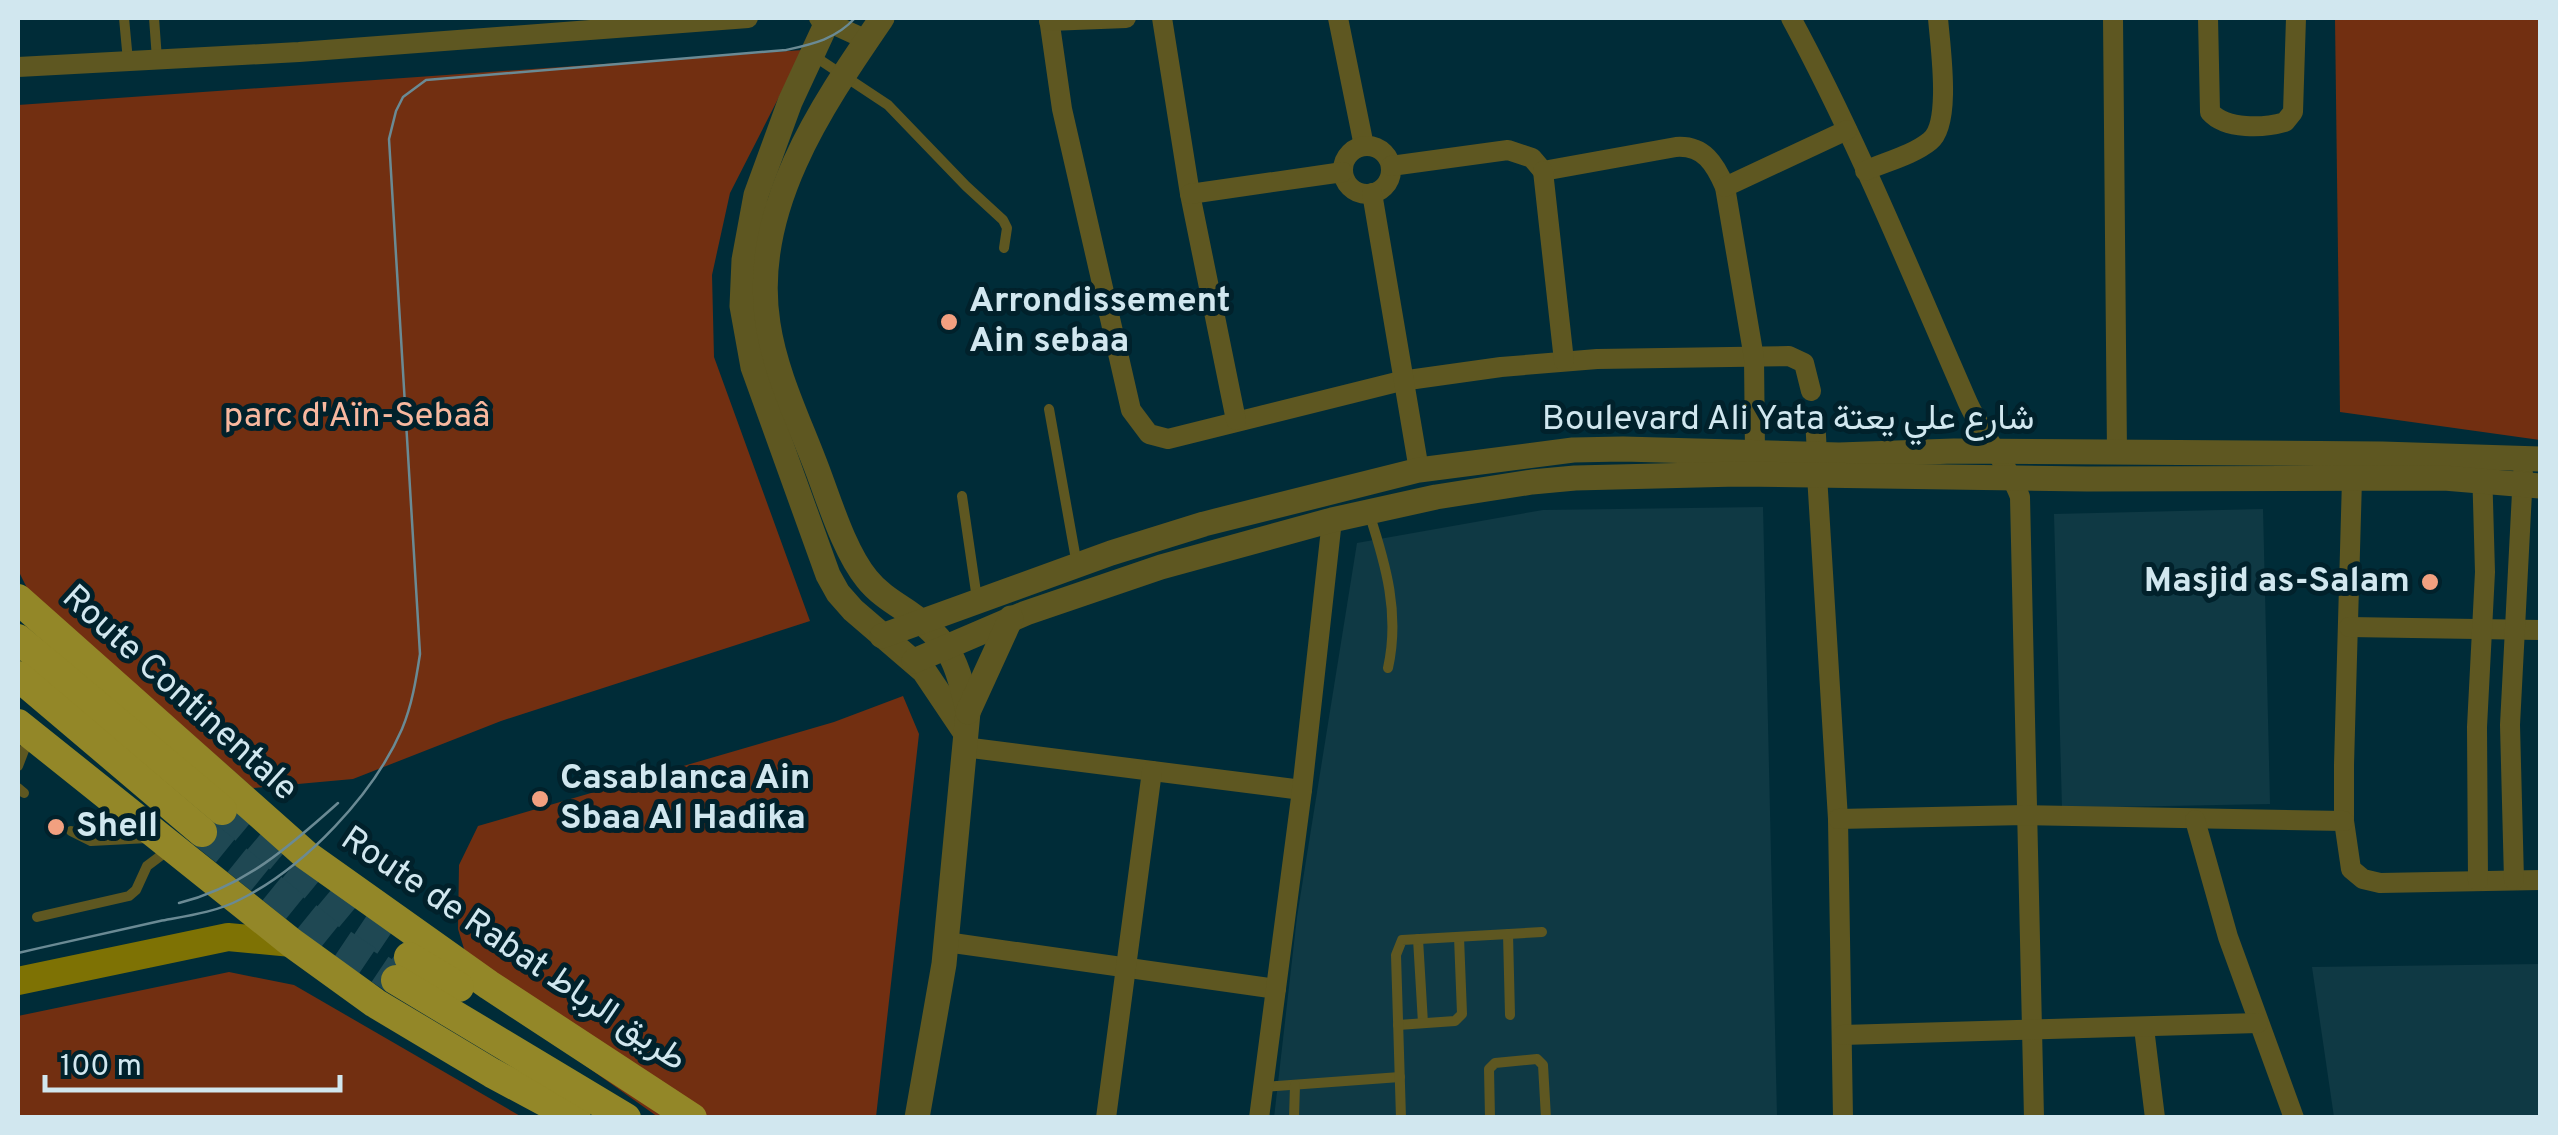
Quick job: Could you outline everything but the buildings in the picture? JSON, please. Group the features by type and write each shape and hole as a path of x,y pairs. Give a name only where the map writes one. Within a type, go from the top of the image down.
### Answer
{"main road":[{"name":"Route Continentale","path":"18,599 292,844"},
{"path":"18,639 212,821 18,676"},
{"path":"24,729 292,943 375,1003 576,1118"},
{"name":"Route de Rabat طريق الرباط","path":"292,844 489,985 692,1118"},
{"path":"18,981 228,937 292,943"},
{"path":"626,1118 402,968 664,1118"}],"street":[{"path":"18,66 157,60 642,22 748,18"},
{"path":"866,40 825,18 764,166 744,260 744,324 753,367 838,593 914,661 966,730 1152,772 1302,790"},
{"path":"882,18 843,74 788,177 776,212 768,265 768,322 791,404 848,546 864,576 948,647 960,674 966,730 960,816 946,942 918,1118"},
{"path":"1126,18 1049,19 1062,109 1131,410 1149,434 1158,438 1181,436 1402,381 1564,361 1796,357 1804,363 1811,391"},
{"path":"1162,18 1190,194 1236,420"},
{"path":"1338,18 1364,146"},
{"path":"1791,18 1847,130 1972,411 2020,496 2024,815 2034,1118"},
{"path":"1865,170 1928,143 1937,134 1942,108 1938,18"},
{"path":"2113,18 2118,454"},
{"path":"2208,18 2210,112 2225,123 2280,125 2290,117 2294,105 2296,18"},
{"path":"1725,187 1847,130"},
{"path":"1364,146 1378,149 1391,166 1387,183 1372,193 1353,189 1344,172 1351,152 1364,146"},
{"path":"1542,170 1687,146 1703,152 1718,170 1725,187 1754,358 1755,453"},
{"path":"1391,166 1508,150 1532,158 1542,170 1564,361"},
{"path":"1190,194 1344,172"},
{"path":"1372,193 1419,470"},
{"path":"1816,418 1838,820 1844,1118"},
{"name":"Boulevard Ali Yata شارع علي يعتة","path":"882,636 1204,524 1419,470 1573,450 1755,453 1817,464 2012,477 2352,479 2482,468 2533,458"},
{"name":"Boulevard Ali Yata شارع علي يعتة","path":"914,661 1012,618 1148,572 1332,520 1475,490 1574,478 1994,452 2482,468 2531,485"},
{"path":"2514,880 2510,725 2533,458"},
{"path":"2478,881 2476,788 2484,572 2482,468"},
{"path":"2352,479 2344,820 2348,863 2353,873 2380,883 2540,880"},
{"path":"1258,1118 1302,790 1332,520"},
{"path":"966,730 1012,618"},
{"path":"2349,627 2540,630"},
{"path":"1106,1118 1152,772"},
{"path":"1838,820 2024,815 2344,820"},
{"path":"2195,820 2228,938 2294,1118"},
{"path":"946,942 1276,989"},
{"path":"1842,1035 2258,1023"},
{"path":"2144,1028 2155,1118"}],"lane":[{"path":"124,18 128,61"},
{"path":"154,18 157,60"},
{"path":"811,54 888,105 1003,220 1007,228 1004,248"},
{"path":"1049,409 1077,565"},
{"path":"962,496 978,604"},
{"path":"1369,513 1393,606 1393,647 1388,668"},
{"path":"18,766 24,729"},
{"path":"71,831 92,840 165,842"},
{"path":"37,917 129,896 165,842"},
{"path":"1401,1118 1396,955 1402,940 1542,932"},
{"path":"1508,934 1510,1015"},
{"path":"1398,1025 1455,1021 1462,1014 1459,936"},
{"path":"1418,939 1423,1023"},
{"path":"1490,1118 1489,1069 1495,1063 1536,1059 1543,1065 1546,1118"},
{"path":"1263,1087 1400,1076"},
{"path":"1294,1118 1295,1084"}],"shaded area":[{"path":"1763,507 1777,1117 1274,1118 1297,917 1357,543 1543,510"},
{"path":"2263,509 2270,804 2062,808 2054,514"},
{"path":"2540,964 2540,1117 2334,1117 2312,967"}],"green space":[{"path":"2335,18 2540,18 2540,440 2340,412"},
{"name":"parc d'Aïn-Sebaâ","path":"803,50 730,193 712,275 714,357 810,621 501,721 353,779 253,788 28,590 18,570 18,105"},
{"path":"903,696 919,734 876,1117 658,1117 476,988 458,929 459,865 478,826 834,722"},
{"path":"229,972 294,985 522,1117 18,1117 18,1016"}],"tunnel":[{"path":"222,810 355,921 409,957"},
{"path":"202,832 332,937 396,980"}],"tram line":[{"path":"18,953 212,910 265,885 313,848 356,803 390,754 402,729 420,654 389,139 403,97 426,80 786,50 832,36 855,18"},
{"path":"179,903 245,876 338,803"}],"place":[{"name":"Arrondissement Ain sebaa","path":"949,322"},
{"name":"Masjid as-Salam","path":"2430,582"},
{"name":"Casablanca Ain Sbaa Al Hadika","path":"540,799"},
{"name":"Shell","path":"56,827"}]}
